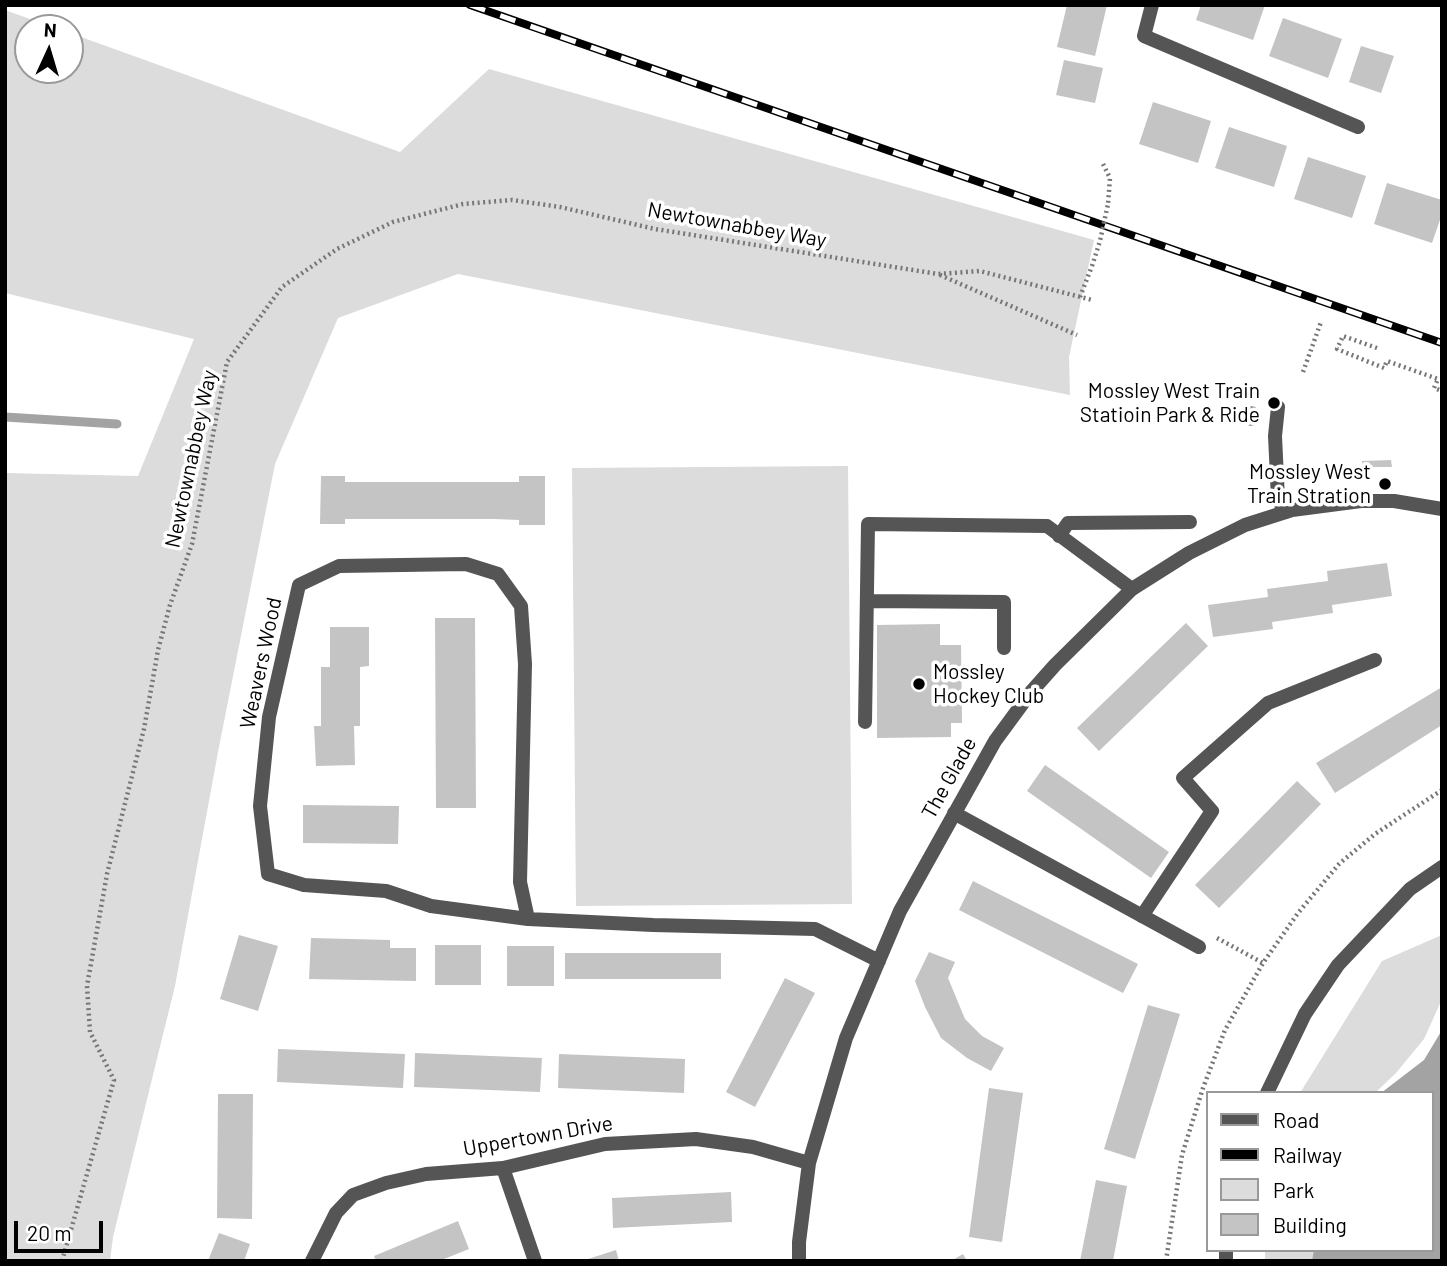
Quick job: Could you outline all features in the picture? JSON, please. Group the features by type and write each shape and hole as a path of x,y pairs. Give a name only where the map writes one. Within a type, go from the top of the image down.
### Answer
{"street":[{"path":"1152,5 1144,36 1358,127"},
{"path":"1278,407 1275,436 1277,488 1278,499 1285,512"},
{"name":"The Glade","path":"799,1261 809,1163 846,1038 900,911 1014,712 1055,664 1132,589 1207,543 1245,525 1285,512 1361,501 1394,501 1442,509"},
{"path":"1059,536 1068,523 1190,522"},
{"path":"865,722 868,524 1047,526 1132,589"},
{"name":"Weavers Wood","path":"528,919 520,882 526,664 521,606 498,574 466,564 339,566 299,585 268,730 260,806 268,874 304,885 386,891 431,906 528,919 815,929 879,961"},
{"path":"867,601 1004,602 1004,648"},
{"path":"1142,916 1212,811 1183,778 1268,703 1375,660"},
{"path":"954,813 1199,947"},
{"path":"1268,1091 1305,1014 1338,965 1410,889 1442,867"},
{"name":"Uppertown Drive","path":"312,1261 336,1213 353,1195 386,1183 426,1174 503,1168 605,1144 696,1139 753,1147 809,1163"},
{"path":"503,1168 535,1261"}],"path":[{"path":"1080,297 1100,241 1108,204 1110,178 1103,164"},
{"name":"Newtownabbey Way","path":"62,1261 114,1080 90,1032 87,986 107,874 144,729 158,650 170,605 192,544 227,362 282,287 337,249 393,222 463,204 512,200 560,207 655,229 938,274 980,271 1092,300"},
{"path":"938,274 1077,335"},
{"path":"1303,372 1321,322"},
{"path":"1377,348 1343,336 1337,349 1384,368 1387,361 1438,379 1434,388 1442,391"},
{"path":"1166,1261 1182,1155 1203,1088 1225,1030 1263,962 1298,913 1339,864 1375,834 1442,790"},
{"path":"1199,947 1208,933 1263,962"}],"green space":[{"path":"5,10 16,14 14,14 14,84 84,84 84,38 400,152 489,69 1094,240 1069,357 1070,395 458,274 338,318 275,464 175,986 113,1237 110,1261 5,1261 5,473 138,476 194,339 5,293"},
{"path":"848,466 852,904 576,906 572,468"},
{"path":"1442,935 1442,999 1424,1039 1377,1091 1301,1091 1382,961"},
{"path":"1265,1252 1320,1252 1318,1261 1265,1261"}],"shaded area":[{"path":"1442,1030 1442,1261 1312,1261 1314,1252 1433,1252 1433,1091 1384,1091 1424,1060"}],"building":[{"path":"1067,5 1107,5 1095,56 1057,47"},
{"path":"1201,5 1265,5 1253,40 1196,20"},
{"path":"1283,18 1342,39 1328,78 1269,56"},
{"path":"1361,46 1394,56 1381,93 1349,82"},
{"path":"1064,60 1103,68 1095,103 1056,95"},
{"path":"1153,102 1211,121 1198,163 1139,144"},
{"path":"1229,127 1287,146 1274,187 1215,168"},
{"path":"1308,157 1366,176 1352,218 1294,199"},
{"path":"1387,183 1442,200 1442,214 1432,243 1374,224"},
{"path":"1391,460 1392,467 1363,467 1362,461"},
{"path":"321,476 345,476 345,482 519,482 519,476 545,476 545,525 519,525 519,520 495,519 345,519 345,524 320,524"},
{"path":"1387,563 1392,596 1332,605 1333,613 1272,622 1273,629 1213,637 1208,605 1268,597 1267,589 1328,581 1327,571"},
{"path":"435,618 475,618 476,808 436,808"},
{"path":"1186,623 1208,646 1099,751 1077,728"},
{"name":"Mossley Hockey Club","path":"940,624 940,645 961,645 962,723 951,723 951,737 877,738 877,625"},
{"path":"330,627 369,627 369,666 360,667 360,726 354,726 355,765 316,766 314,726 321,726 321,667 330,667"},
{"path":"1442,687 1442,725 1335,793 1316,763"},
{"path":"1045,765 1169,852 1151,878 1027,791"},
{"path":"1297,781 1321,804 1219,908 1195,885"},
{"path":"303,805 399,806 398,844 303,843"},
{"path":"973,881 1138,964 1123,993 959,910"},
{"path":"239,935 278,946 258,1011 220,999"},
{"path":"311,938 390,940 390,948 416,948 416,981 309,979"},
{"path":"435,945 481,945 481,985 435,985"},
{"path":"507,946 554,946 554,986 507,986"},
{"path":"929,952 955,962 948,978 965,1019 982,1036 1004,1048 991,1071 967,1058 941,1038 915,981"},
{"path":"565,953 721,953 721,979 565,979"},
{"path":"785,978 815,993 755,1107 726,1092"},
{"path":"1148,1005 1180,1014 1135,1159 1104,1149"},
{"path":"278,1049 405,1054 403,1088 277,1082"},
{"path":"415,1053 542,1058 540,1092 414,1087"},
{"path":"559,1054 685,1059 684,1093 558,1088"},
{"path":"989,1088 1023,1093 1002,1242 969,1237"},
{"path":"218,1094 253,1094 252,1219 217,1218"},
{"path":"1096,1180 1127,1186 1113,1261 1080,1261"},
{"path":"731,1192 732,1222 613,1228 612,1198"},
{"path":"458,1221 469,1249 439,1261 376,1261 374,1256"},
{"path":"219,1233 250,1244 244,1261 208,1261"},
{"path":"616,1250 619,1261 585,1261 585,1260"},
{"path":"963,1254 967,1261 951,1261"}],"waterway":[{"path":"5,417 117,424"}],"railway":[{"path":"470,5 1442,343"}],"place":[{"name":"Mossley West Train Statioin Park & Ride","path":"1274,403"},
{"name":"Mossley West Train Stration","path":"1385,484"},
{"name":"Mossley Hockey Club","path":"919,684"}]}
